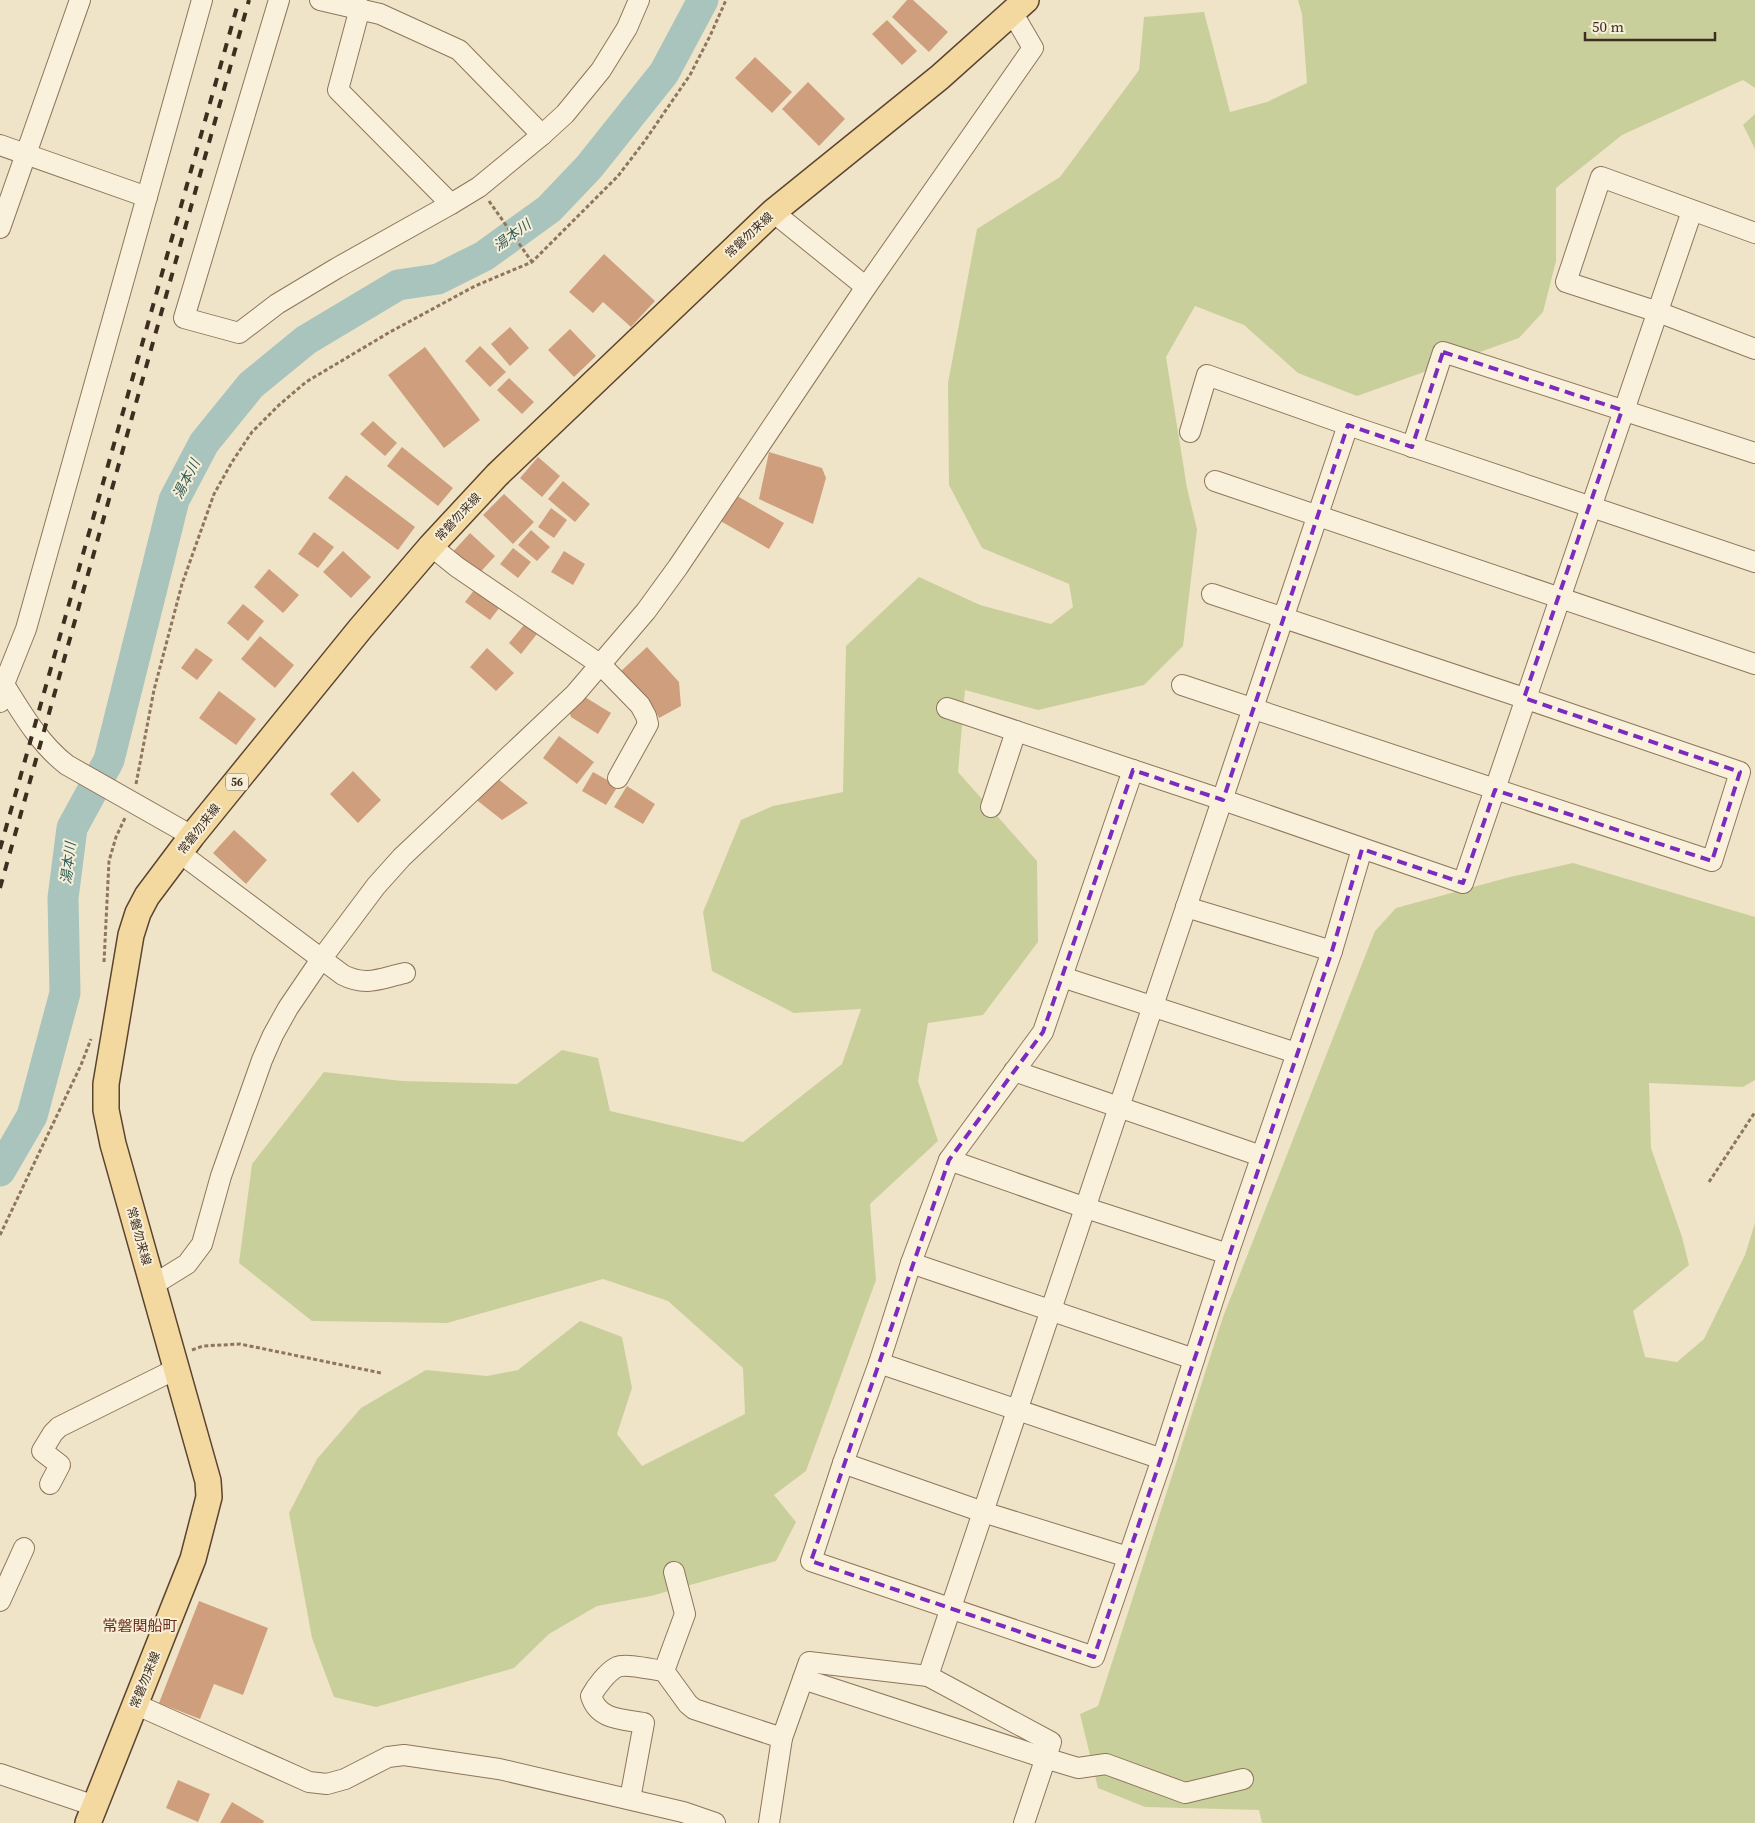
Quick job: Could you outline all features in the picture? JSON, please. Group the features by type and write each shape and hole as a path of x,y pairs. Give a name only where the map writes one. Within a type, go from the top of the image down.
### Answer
{"main road":[{"name":"常磐勿来線","path":"92,1814 193,1559 210,1497 208,1481 113,1144 106,1110 106,1084 131,935 138,913 147,896 186,845 360,629 431,546 497,475 773,212 940,77 1019,6"}],"street":[{"path":"0,228 80,0"},
{"path":"202,0 26,629 1,688 56,757 131,801 343,975 364,982 405,973"},
{"path":"279,0 184,318 239,333 277,304 303,288 479,187 542,135 565,114 601,70 627,28 639,0"},
{"path":"320,0 380,14 459,50 542,135"},
{"path":"153,1285 188,1264 202,1244 221,1176 262,1060 288,1008 322,958 376,886 402,857 575,694 646,611 678,567 866,287 1033,48 1019,6"},
{"path":"360,8 338,90 451,204"},
{"path":"0,145 147,197"},
{"path":"1755,233 1600,176 1566,282 1658,312 1755,349"},
{"path":"947,708 1223,800 1463,883 1524,698 1561,598 1622,410 1692,211"},
{"path":"773,212 866,287"},
{"path":"1412,447 1443,352 1755,453"},
{"path":"1190,432 1207,375 1412,447 1755,562"},
{"path":"928,1676 1348,425"},
{"path":"1214,481 1755,664"},
{"path":"431,546 457,567 601,665 640,705 648,724 618,778"},
{"path":"1182,685 1712,861 1740,772 1212,594"},
{"path":"991,807 1016,731"},
{"path":"1133,770 1043,1032 949,1160 911,1263 811,1561 1094,1657 1162,1459 1261,1156 1332,951 1362,849"},
{"path":"1186,908 1332,951"},
{"path":"1062,976 1296,1053"},
{"path":"1014,1071 1261,1156"},
{"path":"949,1160 1086,1208 1228,1254"},
{"path":"911,1263 1194,1359"},
{"path":"50,1484 60,1465 42,1451 59,1427 174,1362"},
{"path":"879,1363 1162,1459"},
{"path":"843,1463 984,1512 1128,1557"},
{"path":"0,1601 7,1570 24,1548"},
{"path":"664,1671 685,1614 674,1572"},
{"path":"769,1823 782,1738 809,1662 928,1676 1051,1742 1024,1823"},
{"path":"630,1799 644,1723 605,1716 594,1706 591,1696 596,1686 617,1667 625,1666 664,1671 688,1704 694,1709 782,1738"},
{"path":"803,1679 1078,1768 1106,1764 1185,1793 1243,1778"},
{"path":"135,1704 309,1782 327,1784 346,1779 388,1757 404,1755 499,1769 630,1799 682,1818 714,1823"},
{"path":"0,1774 92,1814"}],"path":[{"path":"103,970 109,861 116,837 131,801 154,690 185,576 214,494 232,462 252,432 279,405 314,377 390,332 475,286 532,262 618,176 644,142 690,76 726,0"},
{"path":"484,194 532,262"},
{"path":"0,1235 81,1065 91,1039"},
{"path":"1709,1182 1755,1112"},
{"path":"174,1362 203,1346 240,1344 380,1373"}],"highlighted area":[{"path":"1443,352 1622,410 1524,698 1740,772 1712,861 1495,790 1463,883 1362,849 1332,951 1094,1657 811,1561 949,1160 1043,1032 1133,770 1223,800 1348,425 1412,447"}],"green space":[{"path":"1298,0 1755,0 1755,88 1743,80 1622,135 1556,188 1556,261 1543,312 1519,338 1357,396 1298,373 1244,325 1195,306 1166,357 1187,488 1197,529 1183,646 1144,685 1038,710 965,690 958,772 1037,861 1038,942 983,1015 928,1023 918,1081 938,1141 870,1204 876,1280 806,1471 774,1495 796,1522 776,1561 651,1596 597,1606 549,1634 514,1668 376,1707 334,1697 312,1638 289,1513 317,1459 361,1408 426,1370 487,1376 518,1370 580,1321 622,1337 632,1388 617,1434 642,1466 745,1414 743,1368 668,1301 603,1279 447,1323 312,1321 239,1263 252,1164 324,1072 402,1081 517,1084 562,1050 598,1058 610,1111 743,1142 842,1064 861,1009 794,1013 712,971 703,912 741,820 773,806 843,792 846,646 919,577 980,605 1051,624 1073,607 1069,584 982,548 949,485 948,383 977,229 1060,177 1139,70 1144,17 1204,12 1230,112 1267,102 1307,83 1302,14"},
{"path":"1755,114 1755,149 1743,125"},
{"path":"1573,863 1755,917 1755,1080 1743,1087 1649,1083 1651,1148 1682,1237 1689,1265 1633,1311 1645,1357 1677,1362 1704,1339 1745,1255 1755,1223 1755,1823 1262,1823 1259,1810 1145,1807 1098,1788 1080,1714 1098,1706 1223,1317 1375,931 1396,908 1510,877"}],"building":[{"path":"907,0 913,0 948,32 929,52 892,17"},
{"path":"887,20 917,51 902,65 872,34"},
{"path":"755,57 792,92 772,113 735,78"},
{"path":"808,82 845,119 819,146 782,109"},
{"path":"604,254 655,301 631,327 603,302 593,313 569,292"},
{"path":"510,327 529,348 510,366 491,344"},
{"path":"570,329 596,356 574,377 548,350"},
{"path":"480,346 506,372 490,387 465,361"},
{"path":"425,347 480,420 444,448 388,375"},
{"path":"509,378 534,402 522,414 497,390"},
{"path":"373,421 397,443 385,456 360,434"},
{"path":"402,447 453,488 438,506 387,466"},
{"path":"769,452 822,468 826,478 813,524 759,499"},
{"path":"538,457 560,476 542,497 520,478"},
{"path":"346,475 415,527 398,550 328,498"},
{"path":"563,481 590,504 575,522 548,499"},
{"path":"732,493 784,523 769,549 717,519"},
{"path":"504,494 534,522 513,544 483,515"},
{"path":"551,508 567,520 554,538 538,527"},
{"path":"531,530 550,547 537,561 518,545"},
{"path":"314,532 334,547 318,568 298,554"},
{"path":"470,533 495,556 476,577 451,554"},
{"path":"513,548 531,562 518,578 500,564"},
{"path":"343,551 371,577 351,598 323,572"},
{"path":"564,551 585,564 573,585 551,572"},
{"path":"269,569 299,595 283,613 254,587"},
{"path":"478,585 503,603 490,620 465,602"},
{"path":"243,604 264,621 248,641 227,623"},
{"path":"529,619 541,629 521,654 509,643"},
{"path":"260,636 294,665 275,688 241,659"},
{"path":"647,647 679,682 681,706 659,718 654,708 620,672"},
{"path":"196,648 213,660 197,680 181,668"},
{"path":"487,648 514,673 496,691 470,667"},
{"path":"219,691 256,719 236,745 199,718"},
{"path":"580,694 611,713 598,734 571,717 567,705"},
{"path":"559,736 594,762 577,784 543,758"},
{"path":"353,771 381,800 358,823 330,794"},
{"path":"593,772 618,786 606,805 582,791"},
{"path":"493,775 528,803 502,820 474,798"},
{"path":"627,786 655,804 643,824 614,807"},
{"path":"234,830 267,860 246,884 213,853"},
{"path":"199,1601 268,1628 243,1695 214,1684 200,1719 159,1703"},
{"path":"178,1780 210,1794 198,1822 166,1808"},
{"path":"232,1802 264,1821 263,1823 220,1823"}],"waterway":[{"name":"湯本川","path":"0,1171 32,1116 65,993 63,898 72,828 109,760 174,500 204,443 251,385 306,340 398,285 438,279 484,256 549,209 589,167 664,73 703,0"}],"railway":[{"path":"0,849 239,0"},
{"path":"0,888 249,0"}],"district":[{"name":"常磐関船町","path":"140,1625"}]}
